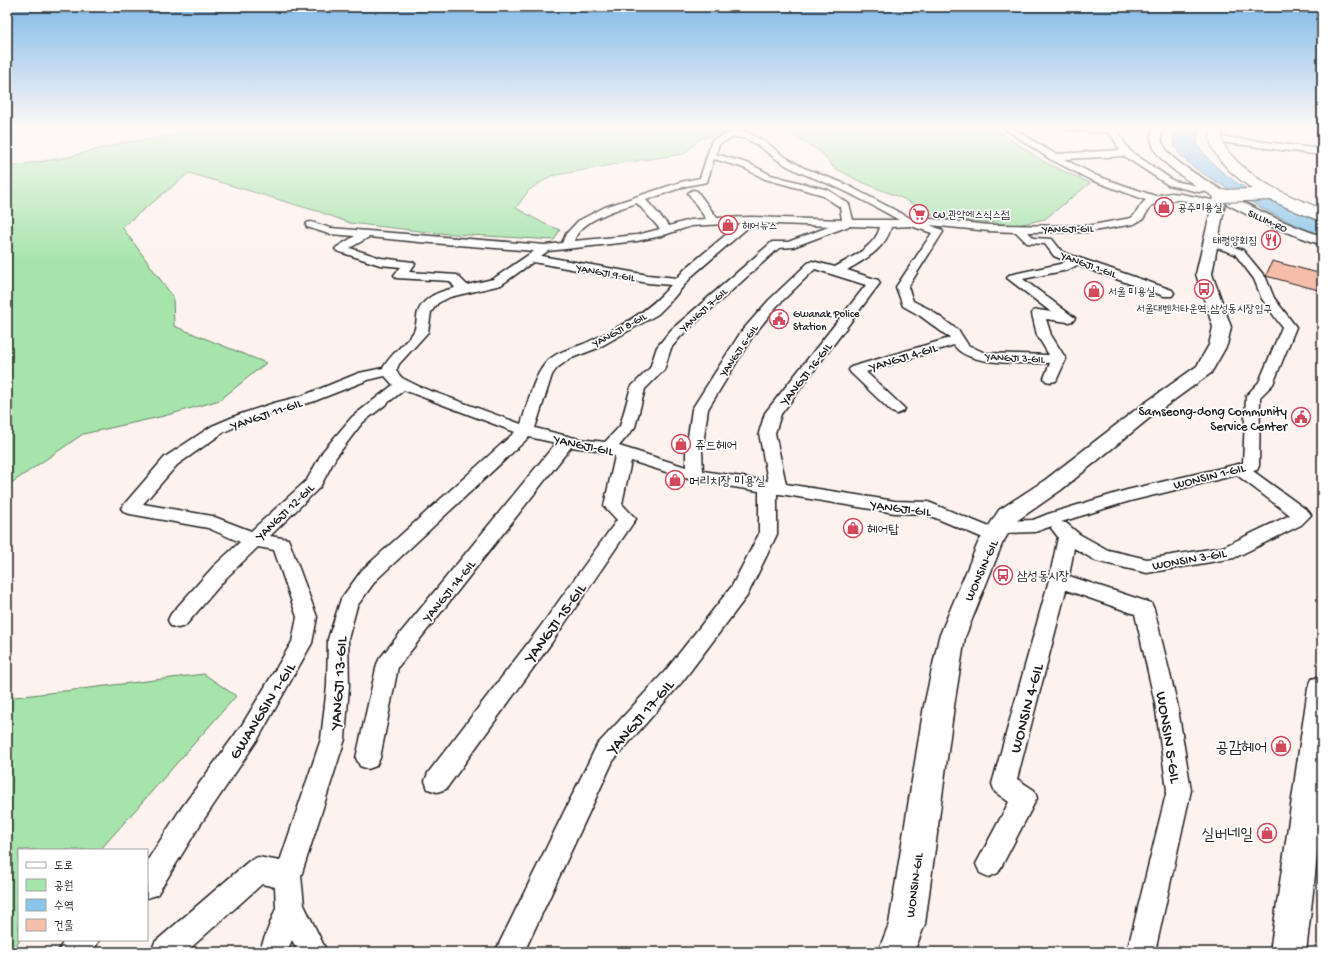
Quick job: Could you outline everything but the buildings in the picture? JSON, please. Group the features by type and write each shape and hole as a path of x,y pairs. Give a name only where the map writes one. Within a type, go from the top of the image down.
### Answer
{"street":[{"path":"568,246 570,236 582,223 609,209 684,184 704,180 706,172"},
{"path":"758,172 768,177 824,192 844,206 848,223"},
{"path":"806,172 840,185 914,223"},
{"path":"1082,172 1094,178 1154,199 1274,194"},
{"path":"1154,172 1171,183 1218,197"},
{"name":"SILLIM-RO","path":"1184,172 1218,197 1257,216 1322,241"},
{"name":"SILLIM-RO","path":"1239,172 1249,180 1274,194 1322,215"},
{"path":"693,193 714,222"},
{"name":"WONSIN-GIL","path":"896,952 907,924 939,706 952,637 990,543 1007,516 1053,485 1145,412 1204,369 1218,345 1222,328 1204,274 1218,197"},
{"path":"639,199 667,231"},
{"name":"YANGJI-GIL","path":"311,226 329,231 545,248 637,238 667,231 690,223 751,220 886,224 930,222 989,228 1087,230 1134,221 1141,217 1147,204 1154,199"},
{"name":"YANGJI 8-GIL","path":"526,432 545,375 551,365 564,356 593,344 634,323 665,300 681,282 719,246 751,220"},
{"name":"YANGJI 7-GIL","path":"616,451 627,427 638,387 657,370 664,347 676,333 776,244 789,245 848,223"},
{"name":"YANGJI 3-GIL","path":"914,223 938,232 902,287 907,303 924,312 954,334 963,348 983,357 1059,359"},
{"path":"837,271 870,252 884,233 886,224"},
{"name":"YANGJI 1-GIL","path":"1019,228 1031,241 1048,241 1058,254 1168,293"},
{"path":"367,233 341,249 380,261 409,264 400,275 453,278 464,290"},
{"name":"WONSIN 1-GIL","path":"998,531 1035,526 1061,527 1127,496 1251,466 1253,396 1266,384 1289,328 1268,299 1260,278 1239,252 1210,242"},
{"path":"389,371 393,363 421,332 425,310 434,300 446,294 497,282 545,248"},
{"name":"YANGJI 9-GIL","path":"531,258 648,279 681,282"},
{"path":"1051,378 1059,359 1044,335 1038,314 1068,318 1013,278 1064,267 1077,260"},
{"name":"YANGJI 6-GIL","path":"695,475 694,452 700,409 746,335 774,303 812,265 837,271"},
{"name":"YANGJI 16-GIL","path":"773,488 767,433 774,413 874,283 837,271"},
{"name":"YANGJI 4-GIL","path":"897,409 856,370 957,340"},
{"name":"YANGJI-GIL","path":"389,371 397,381 414,390 526,432 567,441 597,445 695,475 895,507 928,508 998,531"},
{"name":"YANGJI 11-GIL","path":"254,540 212,522 130,508 171,461 218,429 243,418 306,399 364,376 389,371"},
{"name":"YANGJI 12-GIL","path":"178,620 220,572 314,483 329,455 358,420 403,384"},
{"name":"YANGJI 13-GIL","path":"313,952 290,908 288,876 332,739 338,686 338,639 348,604 369,576 526,432"},
{"name":"YANGJI 14-GIL","path":"368,758 388,664 567,441"},
{"name":"YANGJI 15-GIL","path":"437,781 545,636 627,519 613,506 616,451"},
{"name":"WONSIN 3-GIL","path":"1061,527 1103,556 1147,566 1227,553 1294,521 1302,515 1240,469"},
{"name":"YANGJI 17-GIL","path":"509,952 605,753 674,676 740,591 768,534 773,488"},
{"name":"WONSIN 4-GIL","path":"990,864 1025,798 1004,784 1060,580 1065,544 1061,527"},
{"name":"GWANGSIN 1-GIL","path":"148,883 189,819 250,732 302,643 307,617 281,544 254,540"},
{"name":"WONSIN 5-GIL","path":"1060,580 1144,609 1166,702 1179,790 1141,952"},
{"path":"1288,952 1322,688"},
{"path":"165,952 258,870 288,876"},
{"path":"273,952 290,908"},
{"path":"72,952 84,941"}],"green space":[{"path":"7,172 574,172 551,176 529,190 516,208 543,223 560,230 554,240 437,233 350,223 320,212 189,173 122,227 173,297 174,326 266,363 220,400 164,416 83,434 7,486"},
{"path":"842,172 1065,172 1090,183 1045,219 1018,225 938,218 904,199 859,181"},
{"path":"204,674 236,696 101,849 18,849 19,941 10,952 7,952 7,698"}],"water":[{"path":"1201,172 1222,172 1252,192 1322,222 1322,235 1282,218 1257,205"}],"place":[{"name":"공주미용실","path":"1164,207"},
{"name":"CU 관악에스식스점","path":"919,214"},
{"name":"헤어뉴스","path":"728,225"},
{"name":"태평양회집","path":"1271,240"},
{"name":"서울대벤처타운역.삼성동시장입구","path":"1204,289"},
{"name":"서울 미용실","path":"1094,291"},
{"name":"Gwanak Police Station","path":"779,319"},
{"name":"Samseong-dong Community Service Center","path":"1301,417"},
{"name":"쥬드헤어","path":"681,444"},
{"name":"머리치장 미용실","path":"675,480"},
{"name":"헤어탑","path":"853,528"},
{"name":"삼성동시장","path":"1003,575"},
{"name":"공감헤어","path":"1281,746"},
{"name":"실버네일","path":"1267,833"}]}
